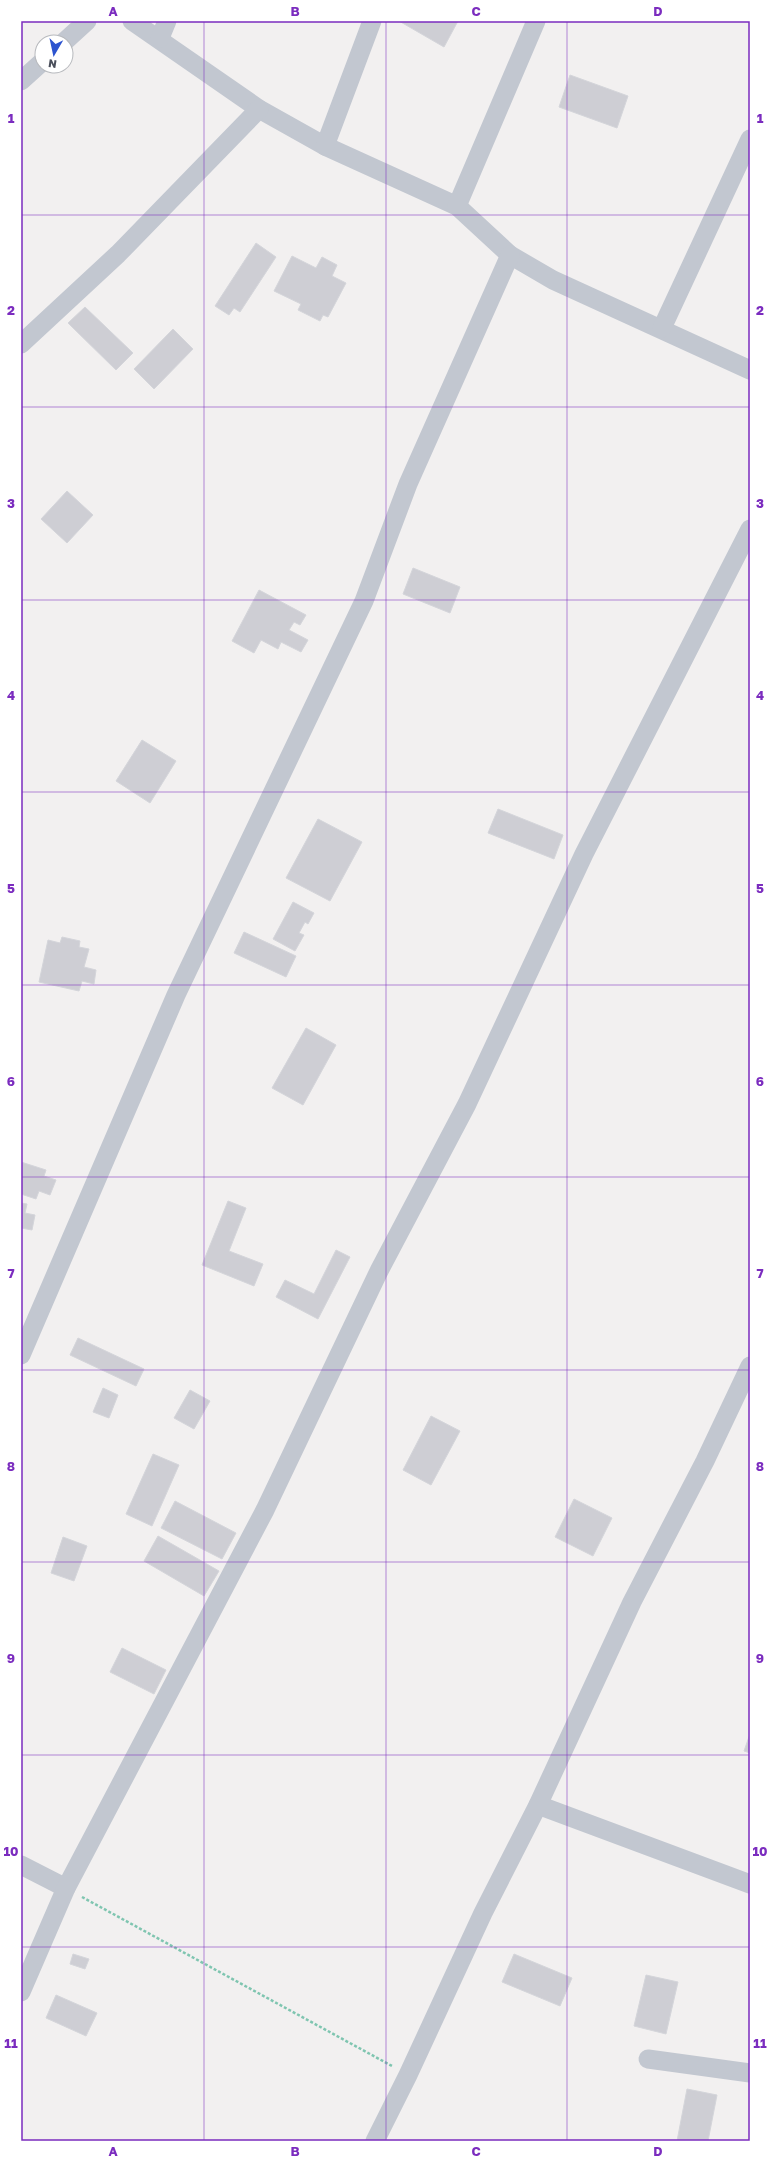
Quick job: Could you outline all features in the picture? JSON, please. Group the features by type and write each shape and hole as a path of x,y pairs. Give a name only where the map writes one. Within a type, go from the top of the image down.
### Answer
{"street":[{"path":"73,34 87,21"},
{"path":"132,21 160,38 259,109 325,146 457,206 510,255 553,280 662,328 750,370"},
{"path":"160,38 167,21"},
{"path":"325,146 372,21"},
{"path":"457,206 536,21"},
{"path":"21,81 34,69"},
{"path":"21,344 118,254 259,109"},
{"path":"662,328 750,139"},
{"path":"21,1355 176,995 364,601 408,484 510,255"},
{"path":"21,1992 66,1888 265,1510 379,1271 467,1104 584,854 750,529"},
{"path":"375,2141 408,2075 484,1913 538,1805 632,1602 705,1461 750,1366"},
{"path":"538,1805 750,1884"},
{"path":"21,1865 66,1888"},
{"path":"648,2059 750,2074"}],"path":[{"path":"66,1888 408,2075"}],"building":[{"path":"399,21 458,21 444,47"},
{"path":"570,75 628,96 617,128 559,107"},
{"path":"256,243 276,257 240,312 234,308 229,315 215,306"},
{"path":"292,256 316,268 322,257 337,265 332,276 346,283 328,317 323,315 320,321 298,310 301,304 274,291"},
{"path":"85,307 133,353 116,370 68,323"},
{"path":"173,329 193,349 154,389 134,369"},
{"path":"67,491 93,515 67,543 41,519"},
{"path":"413,568 460,587 450,613 403,594"},
{"path":"259,590 306,615 300,625 294,622 289,630 308,640 301,652 281,642 278,649 261,640 254,653 232,641"},
{"path":"142,740 176,761 150,803 116,781"},
{"path":"498,809 563,835 554,859 488,833"},
{"path":"318,819 362,842 330,901 286,878"},
{"path":"293,902 314,913 308,924 305,922 299,933 304,935 295,951 273,939"},
{"path":"244,932 296,956 286,977 234,953"},
{"path":"62,937 80,941 79,947 89,949 84,967 96,970 94,984 82,981 79,991 39,982 48,940 60,943"},
{"path":"306,1028 336,1045 303,1105 272,1088"},
{"path":"21,1162 46,1170 44,1176 56,1180 50,1195 39,1191 36,1199 21,1194"},
{"path":"228,1201 246,1208 229,1251 263,1264 254,1286 202,1265"},
{"path":"21,1203 27,1204 25,1213 35,1215 32,1230 21,1228"},
{"path":"336,1250 350,1257 318,1319 276,1297 285,1280 314,1294"},
{"path":"78,1338 144,1369 136,1386 70,1355"},
{"path":"103,1388 118,1395 109,1418 93,1412"},
{"path":"190,1390 210,1401 194,1429 174,1418"},
{"path":"431,1416 460,1431 431,1485 403,1470"},
{"path":"153,1454 179,1465 152,1526 126,1514"},
{"path":"574,1499 612,1518 593,1556 555,1537"},
{"path":"175,1501 236,1533 222,1559 161,1528"},
{"path":"158,1536 219,1571 204,1596 144,1561"},
{"path":"63,1537 87,1546 74,1581 51,1573"},
{"path":"122,1648 166,1670 154,1694 110,1672"},
{"path":"750,1734 750,1753 744,1751"},
{"path":"73,1954 89,1959 85,1969 70,1964"},
{"path":"514,1954 572,1978 560,2006 502,1982"},
{"path":"646,1975 678,1982 666,2034 634,2026"},
{"path":"56,1995 97,2013 86,2036 46,2018"},
{"path":"687,2089 717,2095 708,2141 677,2141"}]}
